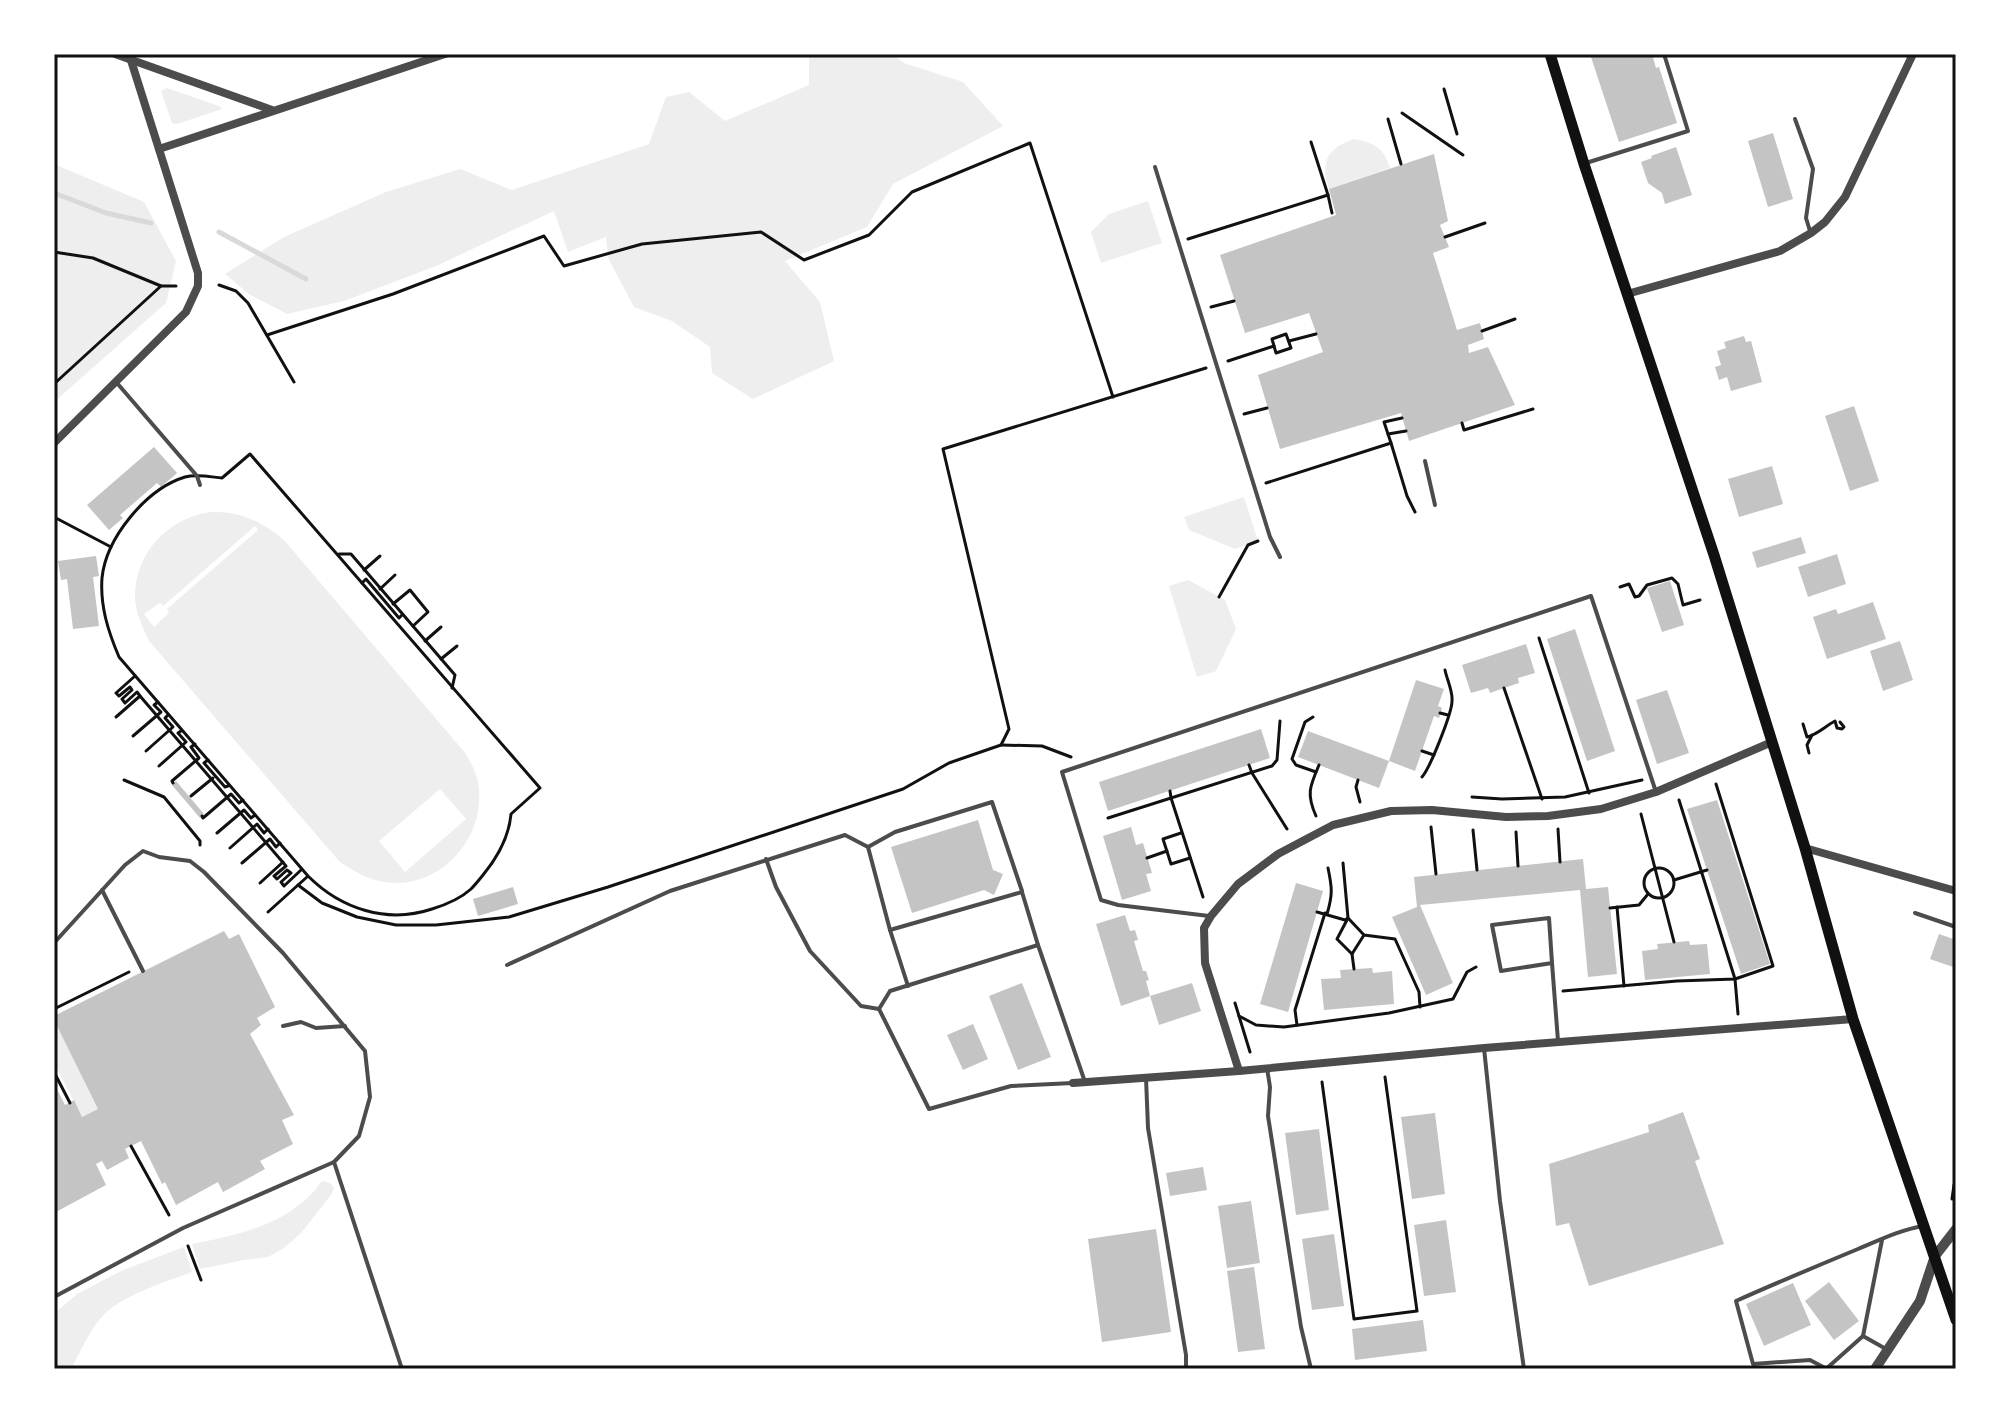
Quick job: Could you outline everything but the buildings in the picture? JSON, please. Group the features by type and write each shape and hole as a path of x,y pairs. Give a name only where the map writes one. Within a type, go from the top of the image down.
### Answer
{"main road":[{"path":"1550,54 1702,518 1805,848 1853,1019 1956,1320"}],"street":[{"path":"115,54 272,110"},
{"path":"159,149 415,58 445,54"},
{"path":"1627,294 1780,251 1825,222 1845,197 1913,54"},
{"path":"54,443 186,312 198,286 198,273 130,57"},
{"path":"1239,1071 1205,963 1204,928 1238,884 1278,854 1333,825 1391,811 1432,810 1506,817 1548,816 1601,809 1656,792 1772,742"},
{"path":"1805,848 1956,891"},
{"path":"1073,1083 1853,1019"},
{"path":"1875,1369 1920,1301 1935,1256 1956,1229"}],"lane":[{"path":"1584,164 1688,131 1664,54"},
{"path":"1795,119 1813,169 1806,218 1811,233"},
{"path":"1155,167 1270,537 1280,557"},
{"path":"116,381 197,476 200,485"},
{"path":"1425,461 1435,505"},
{"path":"1211,916 1118,905 1101,900 1062,772 1591,596 1656,792"},
{"path":"868,847 895,832 992,802 1085,1082"},
{"path":"507,965 670,891 845,835 868,847 908,986"},
{"path":"54,943 125,865 143,851 159,857 190,861 283,953 365,1051 370,1097 359,1136 334,1162 183,1228 54,1297"},
{"path":"766,859 776,887 810,951 861,1006 879,1009"},
{"path":"102,890 143,971"},
{"path":"890,930 1022,892"},
{"path":"1915,913 1956,927"},
{"path":"1552,963 1501,971 1492,925 1549,918 1558,1043"},
{"path":"879,1009 890,991 1038,945"},
{"path":"879,1009 929,1109 1011,1086 1073,1083"},
{"path":"283,1026 301,1022 316,1028 345,1026"},
{"path":"1484,1048 1500,1201 1524,1369"},
{"path":"1267,1068 1270,1087 1268,1116 1301,1327 1311,1369"},
{"path":"1146,1078 1148,1128 1186,1369"},
{"path":"334,1162 402,1369"},
{"path":"1882,1240 1863,1336 1826,1369 1810,1360 1753,1364 1736,1301 1902,1230 1925,1225"},
{"path":"1863,1336 1886,1350"},
{"path":"1591,1369 1601,1368"}],"path":[{"path":"1444,89 1457,134"},
{"path":"1402,113 1463,155"},
{"path":"1388,119 1401,164"},
{"path":"1311,142 1332,213"},
{"path":"267,335 393,294 544,236 564,266 642,244 761,232 804,260 869,235 912,192 1030,143 1113,397"},
{"path":"1178,242 1328,195"},
{"path":"1445,237 1485,223"},
{"path":"54,252 93,258 161,286 176,286"},
{"path":"219,285 236,291 248,303 294,382"},
{"path":"54,384 161,286"},
{"path":"1199,311 1234,301"},
{"path":"1482,331 1515,319"},
{"path":"1001,745 1009,729 943,449 1274,346 1276,353 1291,348 1289,341 1316,334"},
{"path":"1233,418 1267,408"},
{"path":"1462,423 1464,430 1533,409"},
{"path":"1402,418 1384,422 1415,512"},
{"path":"1388,434 1406,431"},
{"path":"1254,487 1391,443"},
{"path":"250,454 540,788 511,814 504,842 491,866 469,891 423,912 399,915 375,914 350,906 323,891 119,657 103,608 104,565 111,547 135,512 158,492 174,482 197,476 222,478 250,454"},
{"path":"54,517 111,547"},
{"path":"1219,597 1248,545 1258,541"},
{"path":"337,554 351,554 393,604 405,625 401,628"},
{"path":"364,570 380,556"},
{"path":"380,589 395,575"},
{"path":"1620,587 1629,584 1635,597 1647,585 1672,578 1678,584 1683,605 1700,600"},
{"path":"362,583 366,579 455,675 452,688"},
{"path":"393,604 410,590 428,612 412,626"},
{"path":"425,641 441,627"},
{"path":"1539,638 1589,793"},
{"path":"441,659 457,646"},
{"path":"1422,777 1427,772 1453,703 1445,670"},
{"path":"135,676 116,693 119,696 130,687 132,690 122,699 125,703 137,692 196,761 225,787 229,785"},
{"path":"1504,688 1542,799"},
{"path":"116,717 140,696"},
{"path":"133,736 161,712 154,705 158,702"},
{"path":"1440,713 1448,715"},
{"path":"146,751 173,727 165,718 169,715"},
{"path":"1313,717 1305,722 1292,759 1296,765 1316,772"},
{"path":"1108,818 1272,766 1277,760 1280,721"},
{"path":"1803,724 1807,737 1835,721 1839,729 1845,729 1840,722"},
{"path":"159,766 186,742 178,733 182,730"},
{"path":"1809,753 1807,745 1812,735"},
{"path":"173,783 199,758 191,747 195,744"},
{"path":"298,885 322,903 357,917 396,925 436,925 509,917 903,789 949,763 1001,745 1042,746 1088,764"},
{"path":"1422,751 1434,755"},
{"path":"208,760 204,763 227,798 286,866 274,876 277,879 287,870 291,873 281,882 284,886 302,869"},
{"path":"1249,765 1287,829"},
{"path":"1316,816 1310,803 1309,788 1319,765"},
{"path":"191,796 213,777"},
{"path":"1209,778 1211,785"},
{"path":"124,780 164,797 200,845"},
{"path":"1358,780 1356,787 1360,802"},
{"path":"1472,797 1542,799 1589,793 1642,780"},
{"path":"1554,991 1735,979 1773,966 1716,784"},
{"path":"1170,791 1203,897"},
{"path":"202,816 231,794 239,803 243,800"},
{"path":"1679,800 1735,979 1738,1014"},
{"path":"1129,804 1131,811"},
{"path":"217,833 244,810 251,818 255,815"},
{"path":"1641,814 1674,942"},
{"path":"230,848 257,824 264,833 268,829"},
{"path":"1431,827 1436,874"},
{"path":"1558,829 1560,862"},
{"path":"1473,830 1477,870"},
{"path":"1182,832 1163,839 1171,864 1190,858"},
{"path":"1516,832 1518,866"},
{"path":"242,863 270,839 276,847 280,843"},
{"path":"1147,858 1167,851"},
{"path":"260,883 283,862"},
{"path":"1343,863 1348,918 1337,939 1352,954 1354,969"},
{"path":"1297,1025 1295,1010 1333,889 1328,868"},
{"path":"1655,868 1665,869 1674,880 1672,890 1662,898 1655,898 1644,888 1644,878 1655,868"},
{"path":"1674,880 1707,870"},
{"path":"268,912 308,876"},
{"path":"1610,908 1639,905 1648,894"},
{"path":"1617,907 1624,986"},
{"path":"1317,912 1345,920 1348,918"},
{"path":"1348,918 1364,935 1395,939 1419,992 1420,1007"},
{"path":"1352,954 1364,935"},
{"path":"1305,952 1312,954"},
{"path":"1239,1016 1256,1025 1284,1027 1420,1007 1453,999 1467,972 1476,967"},
{"path":"54,1009 133,970"},
{"path":"1235,1003 1250,1052"},
{"path":"54,1072 70,1103"},
{"path":"1322,1082 1354,1319 1417,1311 1385,1077"},
{"path":"131,1146 169,1215"},
{"path":"1952,1199 1954,1185"},
{"path":"188,1246 201,1280"}],"shaded area":[{"path":"809,54 892,54 904,63 963,82 1003,126 893,184 867,227 785,261 820,302 834,361 753,399 712,373 710,347 672,321 634,307 608,258 606,237 568,252 554,211 436,266 344,301 287,314 249,294 225,274 284,237 386,192 460,169 512,190 649,144 666,97 689,92 725,121 809,85"},
{"path":"167,88 222,109 172,123 161,91"},
{"path":"1354,139 1378,148 1390,168 1329,189 1325,171 1328,157 1337,147"},
{"path":"54,164 144,202 176,261 166,303 54,402"},
{"path":"1148,201 1162,243 1101,263 1091,232 1109,214"},
{"path":"1244,497 1258,541 1235,549 1189,530 1184,517"},
{"path":"211,512 241,515 267,527 284,540 466,754 478,782 476,819 460,852 447,864 415,881 396,883 366,876 339,861 149,641 135,599 140,567 147,553 167,530","holes":["255,526 258,530 167,609 169,613 154,627 144,614 160,603 163,606","440,789 466,819 405,872 379,841"]},
{"path":"1188,580 1225,600 1236,629 1216,671 1197,677 1169,586"},
{"path":"57,1026 98,1109 82,1117 54,1063 54,1028"},
{"path":"325,1181 334,1188 331,1195 301,1233 284,1248 268,1257 200,1269 192,1244 245,1232 280,1218"},
{"path":"184,1247 192,1272 148,1288 116,1305 97,1323 71,1369 54,1369 54,1314 77,1294 123,1270"}],"waterway":[{"path":"54,193 106,213 151,223"},
{"path":"219,232 306,279"}]}
